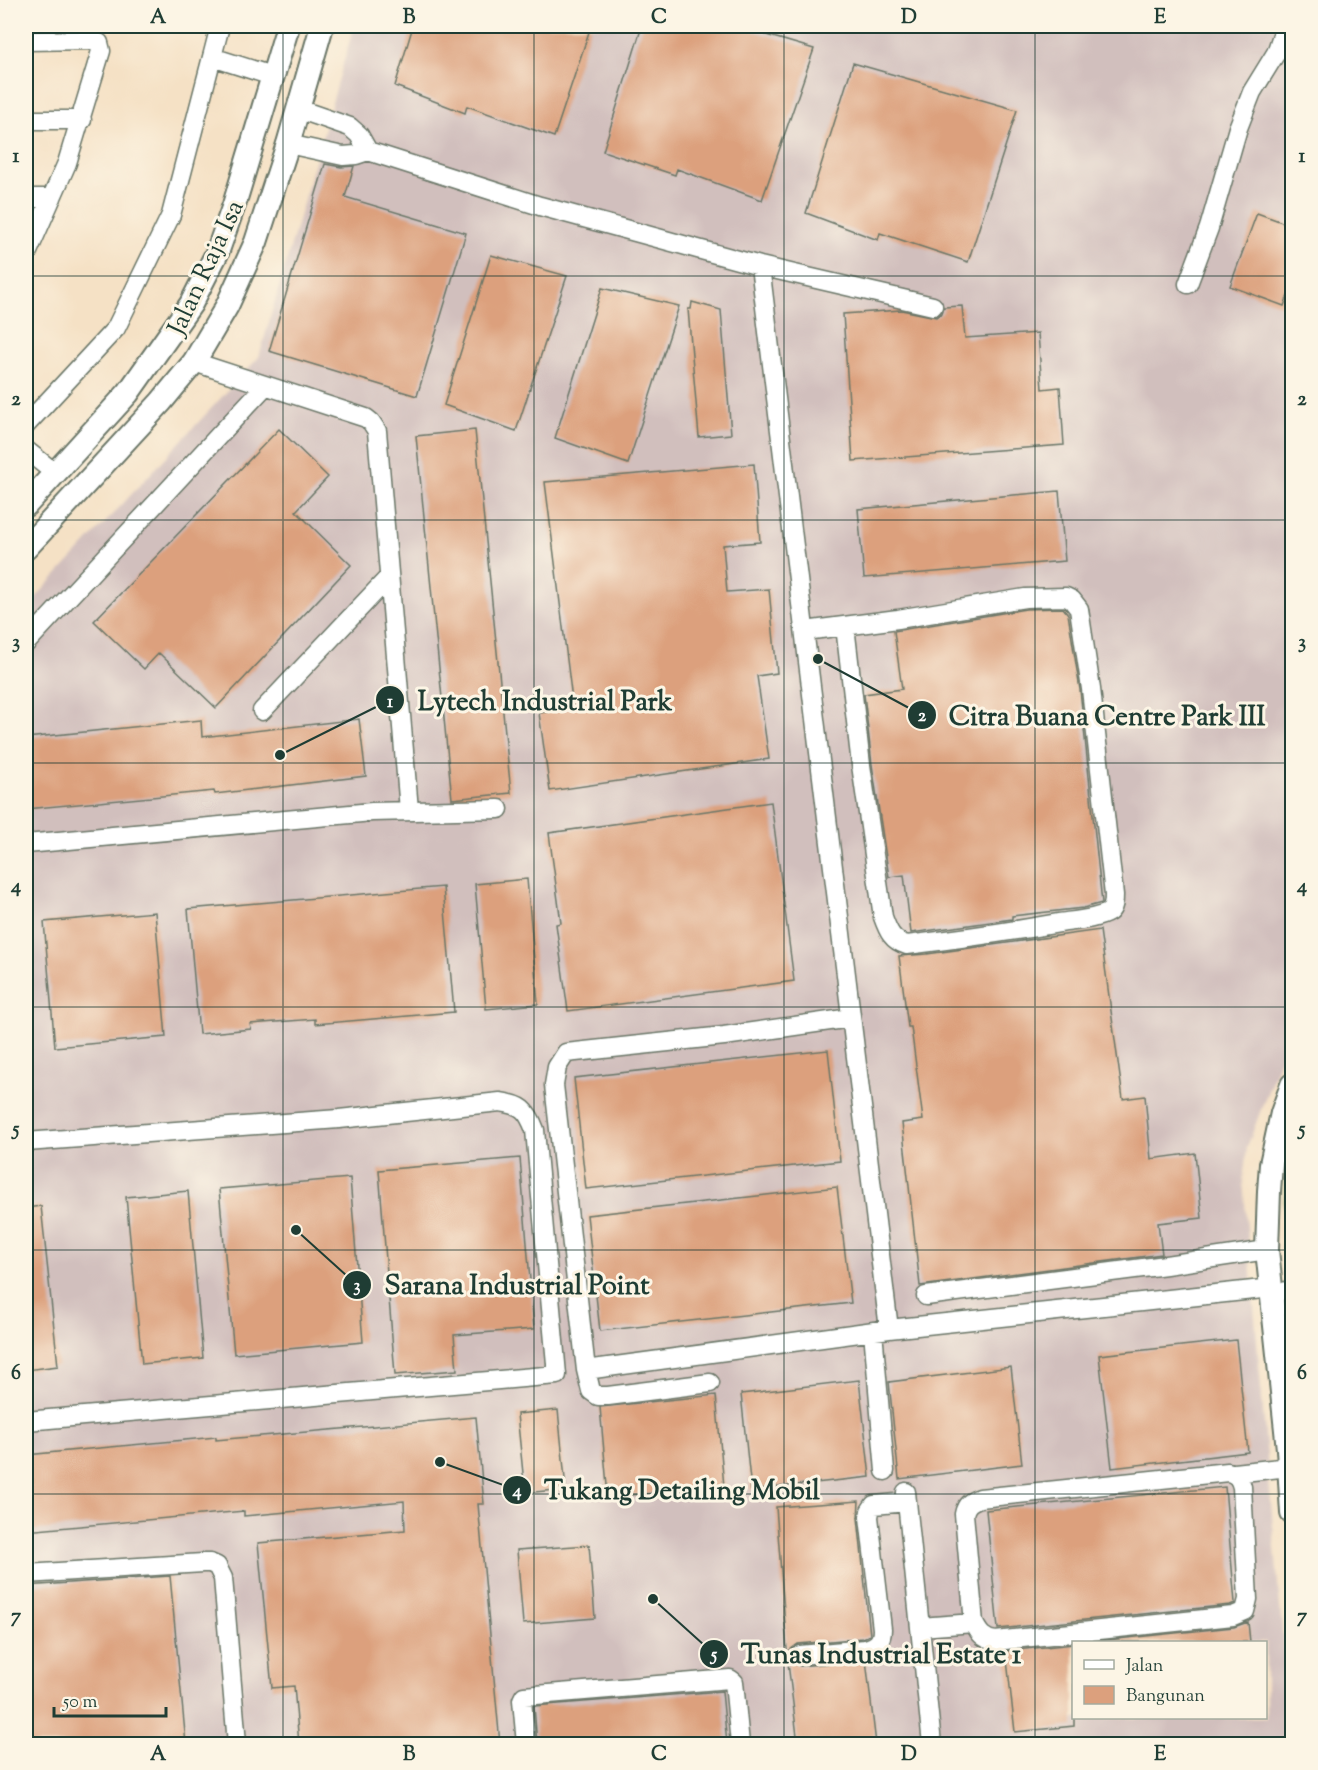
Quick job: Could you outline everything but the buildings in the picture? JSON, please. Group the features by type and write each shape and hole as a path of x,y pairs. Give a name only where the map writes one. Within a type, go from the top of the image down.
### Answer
{"main road":[{"name":"Jalan Raja Isa","path":"26,505 128,393 191,304 217,253 234,205 288,26"},
{"name":"Jalan Raja Isa","path":"26,548 162,402 194,362 227,306 256,242 288,144 322,26"},
{"path":"266,99 298,108"},
{"path":"257,132 288,144"},
{"path":"1293,1085 1282,1113 1271,1164 1267,1250 1284,1291 1293,1356"},
{"path":"1293,1124 1283,1167 1281,1248 1289,1467 1293,1513"}],"street":[{"path":"26,425 116,328 171,215 220,26"},
{"path":"1188,284 1209,228 1238,128 1252,92 1276,53 1285,26"},
{"path":"26,41 90,40 99,43 101,51 82,120 67,163 26,256"},
{"path":"212,57 272,75"},
{"path":"298,108 350,127 359,135 368,151"},
{"path":"26,120 82,120"},
{"path":"288,144 344,156 368,151 540,206 760,266 933,306"},
{"path":"26,198 52,198"},
{"path":"760,266 851,1018 881,1330 885,1471"},
{"path":"194,362 366,418 374,426 378,440 388,577 410,810"},
{"path":"26,643 265,386"},
{"path":"26,450 55,473"},
{"path":"262,711 388,577"},
{"path":"805,631 1025,598 1066,597 1076,603 1079,609 1091,689 1114,895 1111,910 1083,919 978,937 907,945 899,943 892,937 883,918 861,765 845,626"},
{"path":"26,844 372,812 499,809"},
{"path":"710,1383 601,1396 591,1391 586,1370 554,1085 557,1067 566,1053 724,1036 851,1018"},
{"path":"26,1142 339,1119 500,1102 514,1104 524,1109 535,1130 557,1375 26,1421"},
{"path":"926,1296 1267,1250"},
{"path":"586,1370 881,1330 1284,1291"},
{"path":"1234,1473 1239,1478 1242,1487 1248,1599 1245,1611 1233,1616 995,1641 984,1638 974,1623 964,1514 965,1508 974,1500 1289,1467"},
{"path":"801,1654 865,1649 878,1644 882,1636 882,1629 870,1511 874,1505 907,1497 932,1744"},
{"path":"26,1574 203,1563 217,1566 223,1578 237,1744"},
{"path":"920,1628 974,1623"},
{"path":"526,1744 522,1700 524,1696 730,1679 734,1682 740,1744"}],"shaded area":[{"path":"354,26 1292,26 1292,1027 1247,1147 1243,1181 1292,1744 26,1744 26,608 259,357"}],"green space":[{"path":"1292,1125 1292,1281 1286,1266 1283,1246 1285,1173"}],"place":[{"name":"Citra Buana Centre Park III","path":"818,659"},
{"name":"Lytech Industrial Park","path":"280,755"},
{"name":"Sarana Industrial Point","path":"296,1230"},
{"name":"Tukang Detailing Mobil","path":"440,1462"},
{"name":"Tunas Industrial Estate 1","path":"653,1599"}]}
